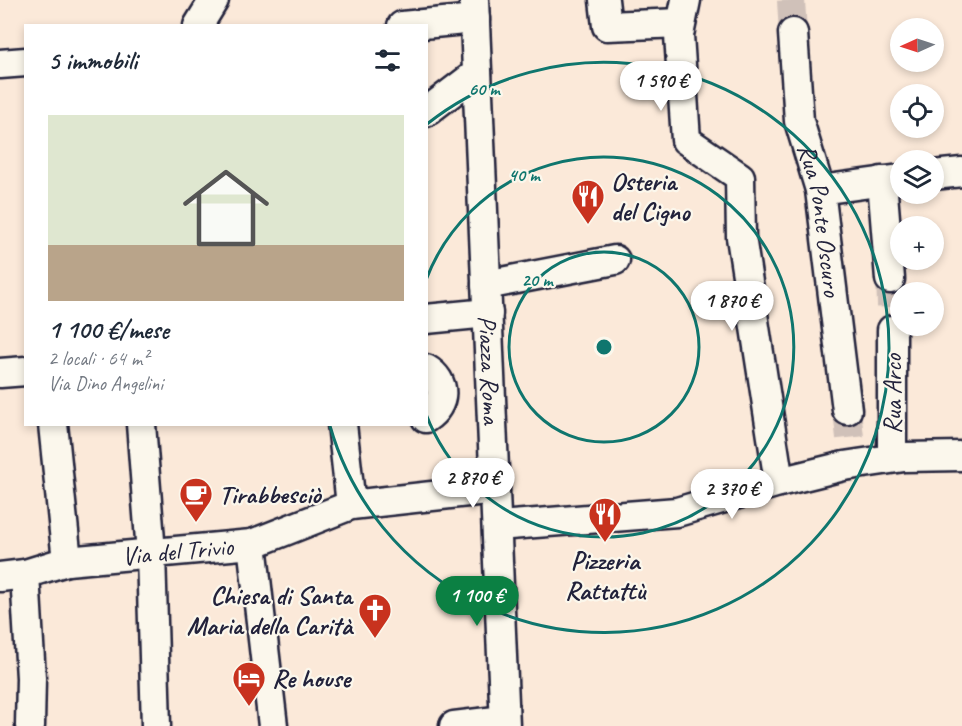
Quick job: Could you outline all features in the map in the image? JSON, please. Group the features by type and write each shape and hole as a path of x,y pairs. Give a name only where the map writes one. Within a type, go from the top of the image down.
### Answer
{"street":[{"path":"199,24 214,0"},
{"path":"604,0 607,26 689,6"},
{"path":"689,6 678,35 686,140 740,177 741,237 779,482"},
{"path":"411,24 475,9 488,313"},
{"name":"Rua Ponte Oscuro","path":"793,33 799,121 820,190 847,410"},
{"path":"0,64 24,62"},
{"path":"428,110 477,73"},
{"path":"944,174 962,172"},
{"path":"820,190 890,180"},
{"path":"890,279 891,204"},
{"path":"486,285 615,260"},
{"name":"Piazza Roma","path":"428,319 488,313 504,723"},
{"name":"Rua Arco","path":"891,336 892,458"},
{"path":"0,373 24,371"},
{"name":"Piazza Roma","path":"428,418 436,411 441,401 444,383"},
{"path":"342,426 351,505 495,489"},
{"path":"141,428 151,553 156,726"},
{"path":"54,431 68,561"},
{"path":"497,526 677,512 852,460 962,456"},
{"name":"Via del Trivio","path":"12,576 68,561 252,544 351,505"},
{"path":"252,544 273,726"},
{"path":"12,576 31,678 30,726"},
{"path":"454,726 504,723"}],"tunnel":[{"path":"791,0 793,33"},
{"path":"847,410 852,456"}],"place":[{"name":"Osteria del Cigno","path":"588,225"},
{"name":"Tirabbesciò","path":"196,523"},
{"name":"Pizzeria Rattattù","path":"605,543"},
{"name":"Chiesa di Santa Maria della Carità","path":"375,639"},
{"name":"Re house","path":"249,707"}]}
